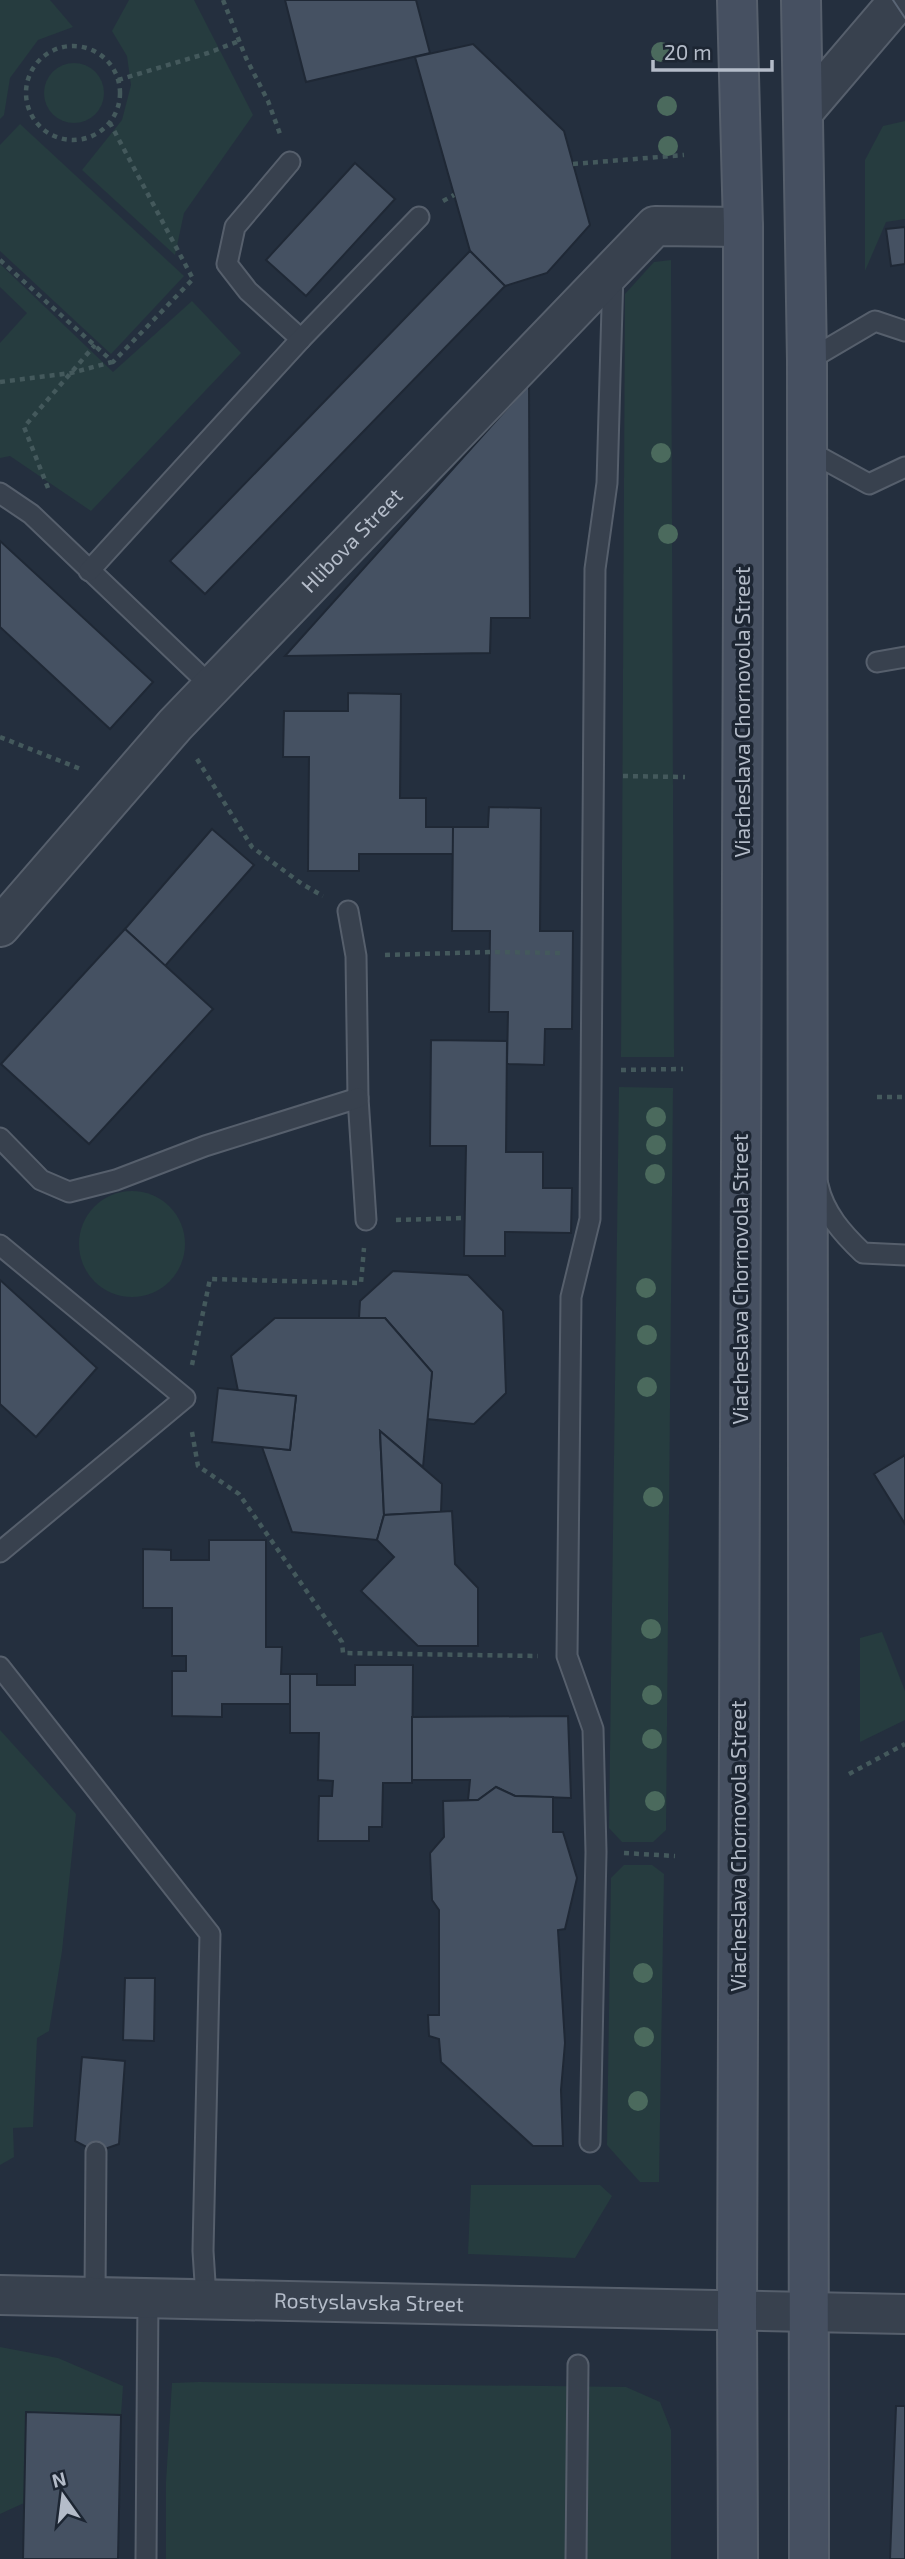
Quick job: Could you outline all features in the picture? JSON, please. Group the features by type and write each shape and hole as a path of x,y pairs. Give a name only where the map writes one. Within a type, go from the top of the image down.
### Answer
{"main road":[{"name":"Viacheslava Chornovola Street","path":"737,0 743,227 738,2559"},
{"path":"801,0 805,110 807,361 809,2559"}],"street":[{"path":"805,110 899,0"},
{"name":"Hlibova Street","path":"0,927 175,725 655,226 743,227"},
{"name":"Rostyslavska Street","path":"0,2295 905,2314"}],"lane":[{"path":"290,162 235,227 227,264 248,291 301,339"},
{"path":"89,570 301,339 419,217"},
{"path":"590,2142 596,1852 593,1729 567,1656 572,1297 590,1219 595,569 607,483 613,271"},
{"path":"807,361 875,321 905,331"},
{"path":"807,450 869,484 905,467"},
{"path":"0,493 31,514 212,687"},
{"path":"877,662 905,657"},
{"path":"348,911 356,956 358,1098 366,1220"},
{"path":"0,1138 41,1180 69,1192 116,1180 205,1146 358,1098"},
{"path":"808,1143 820,1194 838,1228 863,1253 905,1255"},
{"path":"0,1245 186,1398 0,1552"},
{"path":"0,1667 210,1934 203,2251 206,2298"},
{"path":"95,2296 96,2152"},
{"path":"146,2559 148,2297"},
{"path":"576,2559 578,2365"}],"path":[{"path":"223,0 268,101 290,162"},
{"path":"118,80 239,41"},
{"path":"68,46 84,47 99,54 111,65 118,80 120,95 110,123 99,133 85,139 55,137 42,129 32,118 26,104 25,90 29,74 38,60 52,51 68,46"},
{"path":"0,382 71,373 113,362 193,279 110,123"},
{"path":"573,164 684,155"},
{"path":"0,260 113,362"},
{"path":"51,496 24,427 95,345"},
{"path":"175,725 252,847 302,884 348,911"},
{"path":"0,737 56,761 124,785"},
{"path":"595,776 685,776"},
{"path":"356,956 490,952 594,953"},
{"path":"592,1070 683,1069"},
{"path":"877,1097 905,1097"},
{"path":"210,1279 361,1283 366,1220 465,1218"},
{"path":"198,1466 239,1494 342,1642 343,1653 567,1656"},
{"path":"849,1774 905,1744"},
{"path":"596,1852 676,1856"}],"green space":[{"path":"0,0 50,0 73,27 38,40 10,78 4,115 0,119"},
{"path":"129,0 194,0 253,115 184,213 175,255 82,170 122,120 131,85 127,56 112,31"},
{"path":"68,63 80,63 99,76 104,93 102,105 91,118 80,123 68,123 49,110 44,99 44,87 57,68"},
{"path":"905,121 905,219 886,222 865,271 865,160 883,126"},
{"path":"20,124 184,276 111,354 0,251 0,145"},
{"path":"671,260 674,1057 621,1057 625,294 654,262"},
{"path":"0,264 113,372 192,301 241,353 91,511 10,456 0,458 0,343 27,313 0,287"},
{"path":"619,1087 673,1088 666,1830 653,1842 622,1842 609,1828"},
{"path":"132,1191 152,1195 169,1207 181,1224 185,1244 181,1264 169,1281 152,1293 132,1297 112,1293 95,1281 83,1264 79,1244 83,1224 95,1207 112,1195"},
{"path":"882,1632 905,1691 905,1720 860,1742 860,1638"},
{"path":"0,1730 76,1814 62,1951 49,2031 37,2038 33,2127 13,2128 14,2157 0,2165"},
{"path":"624,1865 652,1865 664,1874 659,2182 640,2182 607,2145 611,1878"},
{"path":"471,2185 600,2185 612,2196 575,2258 468,2254"},
{"path":"0,2347 58,2358 123,2386 121,2415 26,2412 24,2503 0,2514"},
{"path":"172,2383 626,2387 660,2402 671,2430 671,2559 166,2559 166,2482"}],"building":[{"path":"285,0 416,0 430,53 306,82"},
{"path":"473,44 564,131 590,225 547,273 505,286 470,251 415,57"},
{"path":"355,163 395,199 306,296 266,260"},
{"path":"905,227 905,264 891,266 886,229"},
{"path":"470,251 505,286 205,594 170,561"},
{"path":"529,384 530,618 491,618 490,653 285,656"},
{"path":"0,541 153,682 110,729 0,627"},
{"path":"348,693 401,694 400,798 426,798 426,827 453,827 453,854 359,854 359,871 308,871 309,757 283,757 284,711 348,711"},
{"path":"489,807 541,808 540,931 573,931 572,1029 545,1029 544,1065 507,1064 508,1012 489,1012 490,931 452,931 453,827 488,827"},
{"path":"212,829 254,865 165,966 125,929"},
{"path":"125,929 213,1009 89,1144 1,1064"},
{"path":"431,1040 507,1041 506,1152 543,1152 543,1188 572,1188 571,1233 505,1232 505,1256 464,1256 466,1146 430,1146"},
{"path":"393,1271 468,1275 503,1311 506,1393 474,1424 427,1419 432,1372 385,1318 359,1318 360,1301"},
{"path":"0,1280 97,1368 36,1437 0,1404"},
{"path":"275,1318 385,1318 432,1372 423,1467 380,1431 384,1515 377,1540 292,1532 262,1447 290,1450 296,1396 238,1391 231,1356"},
{"path":"218,1388 296,1396 290,1450 212,1442"},
{"path":"380,1431 442,1484 441,1512 384,1515"},
{"path":"905,1455 905,1524 874,1474"},
{"path":"452,1511 455,1564 478,1588 478,1646 418,1646 361,1591 394,1557 377,1540 384,1515"},
{"path":"209,1540 266,1540 266,1647 282,1647 281,1674 290,1674 290,1704 222,1704 222,1717 172,1716 172,1671 186,1671 186,1656 172,1656 172,1608 143,1608 143,1549 171,1550 171,1560 209,1560"},
{"path":"355,1665 413,1665 412,1783 383,1783 382,1827 369,1827 369,1841 318,1841 319,1796 332,1796 333,1781 318,1780 319,1733 290,1733 290,1674 317,1674 317,1685 355,1685"},
{"path":"568,1716 571,1798 515,1796 496,1787 478,1800 468,1800 470,1780 412,1780 412,1717"},
{"path":"496,1787 515,1796 553,1797 553,1832 563,1832 577,1878 565,1929 558,1930 565,2043 561,2090 563,2146 533,2146 441,2062 439,2039 429,2036 428,2015 439,2015 439,1910 432,1900 430,1853 444,1837 443,1801 478,1800"},
{"path":"125,1978 155,1978 154,2041 123,2040"},
{"path":"82,2057 125,2061 119,2144 96,2152 75,2141"},
{"path":"896,2406 905,2406 905,2559 890,2559"},
{"path":"26,2412 121,2415 118,2559 23,2559"}],"tram line":[{"path":"893,0 905,18"}]}
